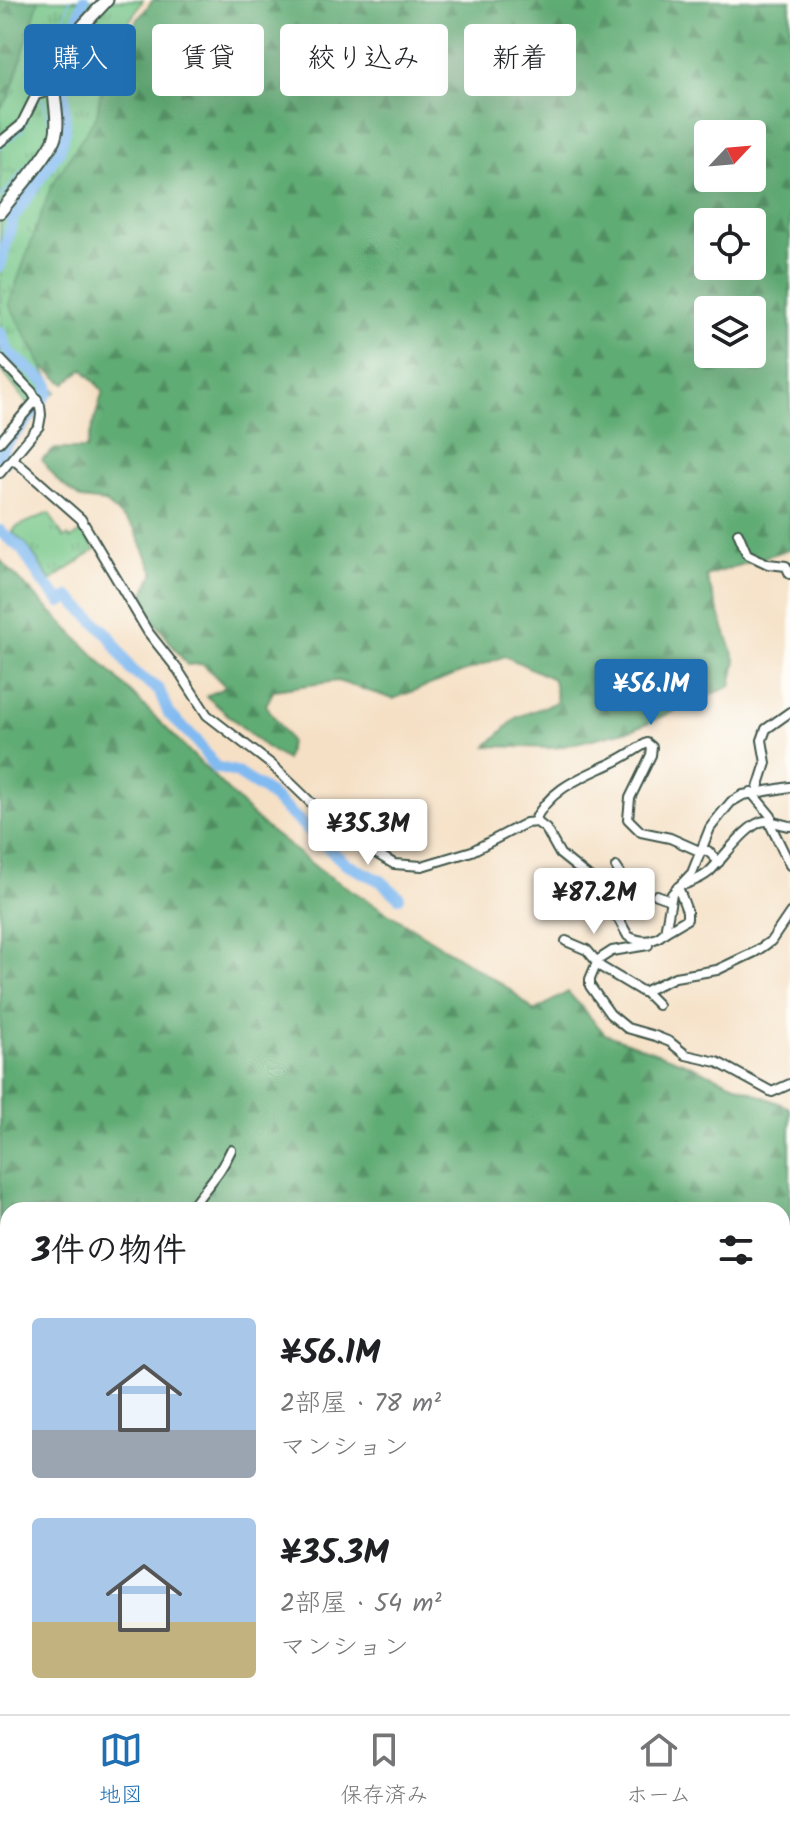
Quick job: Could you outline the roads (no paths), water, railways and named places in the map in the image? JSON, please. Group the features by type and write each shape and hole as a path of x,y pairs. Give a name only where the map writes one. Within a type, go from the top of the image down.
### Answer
{"street":[{"path":"85,24 107,0"},
{"path":"0,142 21,125 32,100 39,96"},
{"path":"0,212 54,141 57,125 48,96"},
{"path":"0,359 40,406 39,426 1,469"},
{"path":"0,442 37,399"},
{"path":"13,459 81,519 148,632 178,670 207,715 272,765 332,823 394,864 422,866 472,851 534,822 567,783 647,743 652,747 651,755 630,798 628,819 641,832 708,851 719,862"},
{"path":"738,533 747,554 768,564 786,566 790,574"},
{"path":"754,792 766,763 762,740 766,729 790,712"},
{"path":"790,787 736,798 710,828 692,873 670,900 663,934 656,943 612,951 602,956 590,979 593,992 610,1014 627,1028 670,1042 686,1055 717,1062 772,1092 790,1084"},
{"path":"754,792 771,816 780,848 790,865"},
{"path":"534,822 546,829 560,854 601,887 628,936 635,940 650,941 687,919 679,886"},
{"path":"679,886 707,874 748,828 760,822 790,826"},
{"path":"730,851 734,862"},
{"path":"607,895 630,882 616,867"},
{"path":"657,895 670,900"},
{"path":"616,917 626,909"},
{"path":"566,941 587,950 597,963 639,992 645,992 675,977 717,970 755,952 771,941 790,913"},
{"path":"645,992 658,1005"},
{"path":"195,1202 221,1173 231,1150"}],"waterway":[{"path":"62,24 70,0"},
{"path":"0,266 13,218 60,149 65,129 63,75 65,63 83,38 77,20 84,0"},
{"path":"42,98 51,126"},
{"path":"0,148 21,131 27,121"},
{"path":"0,198 38,153 51,132"},
{"path":"0,332 9,353 48,384 48,392 41,401"},
{"path":"3,463 2,448 34,412"},
{"path":"0,531 22,549 43,582 61,602 69,597 108,634 132,671 159,690 169,714 196,740 215,767 236,772 266,791 346,864 381,881 399,897"}]}
